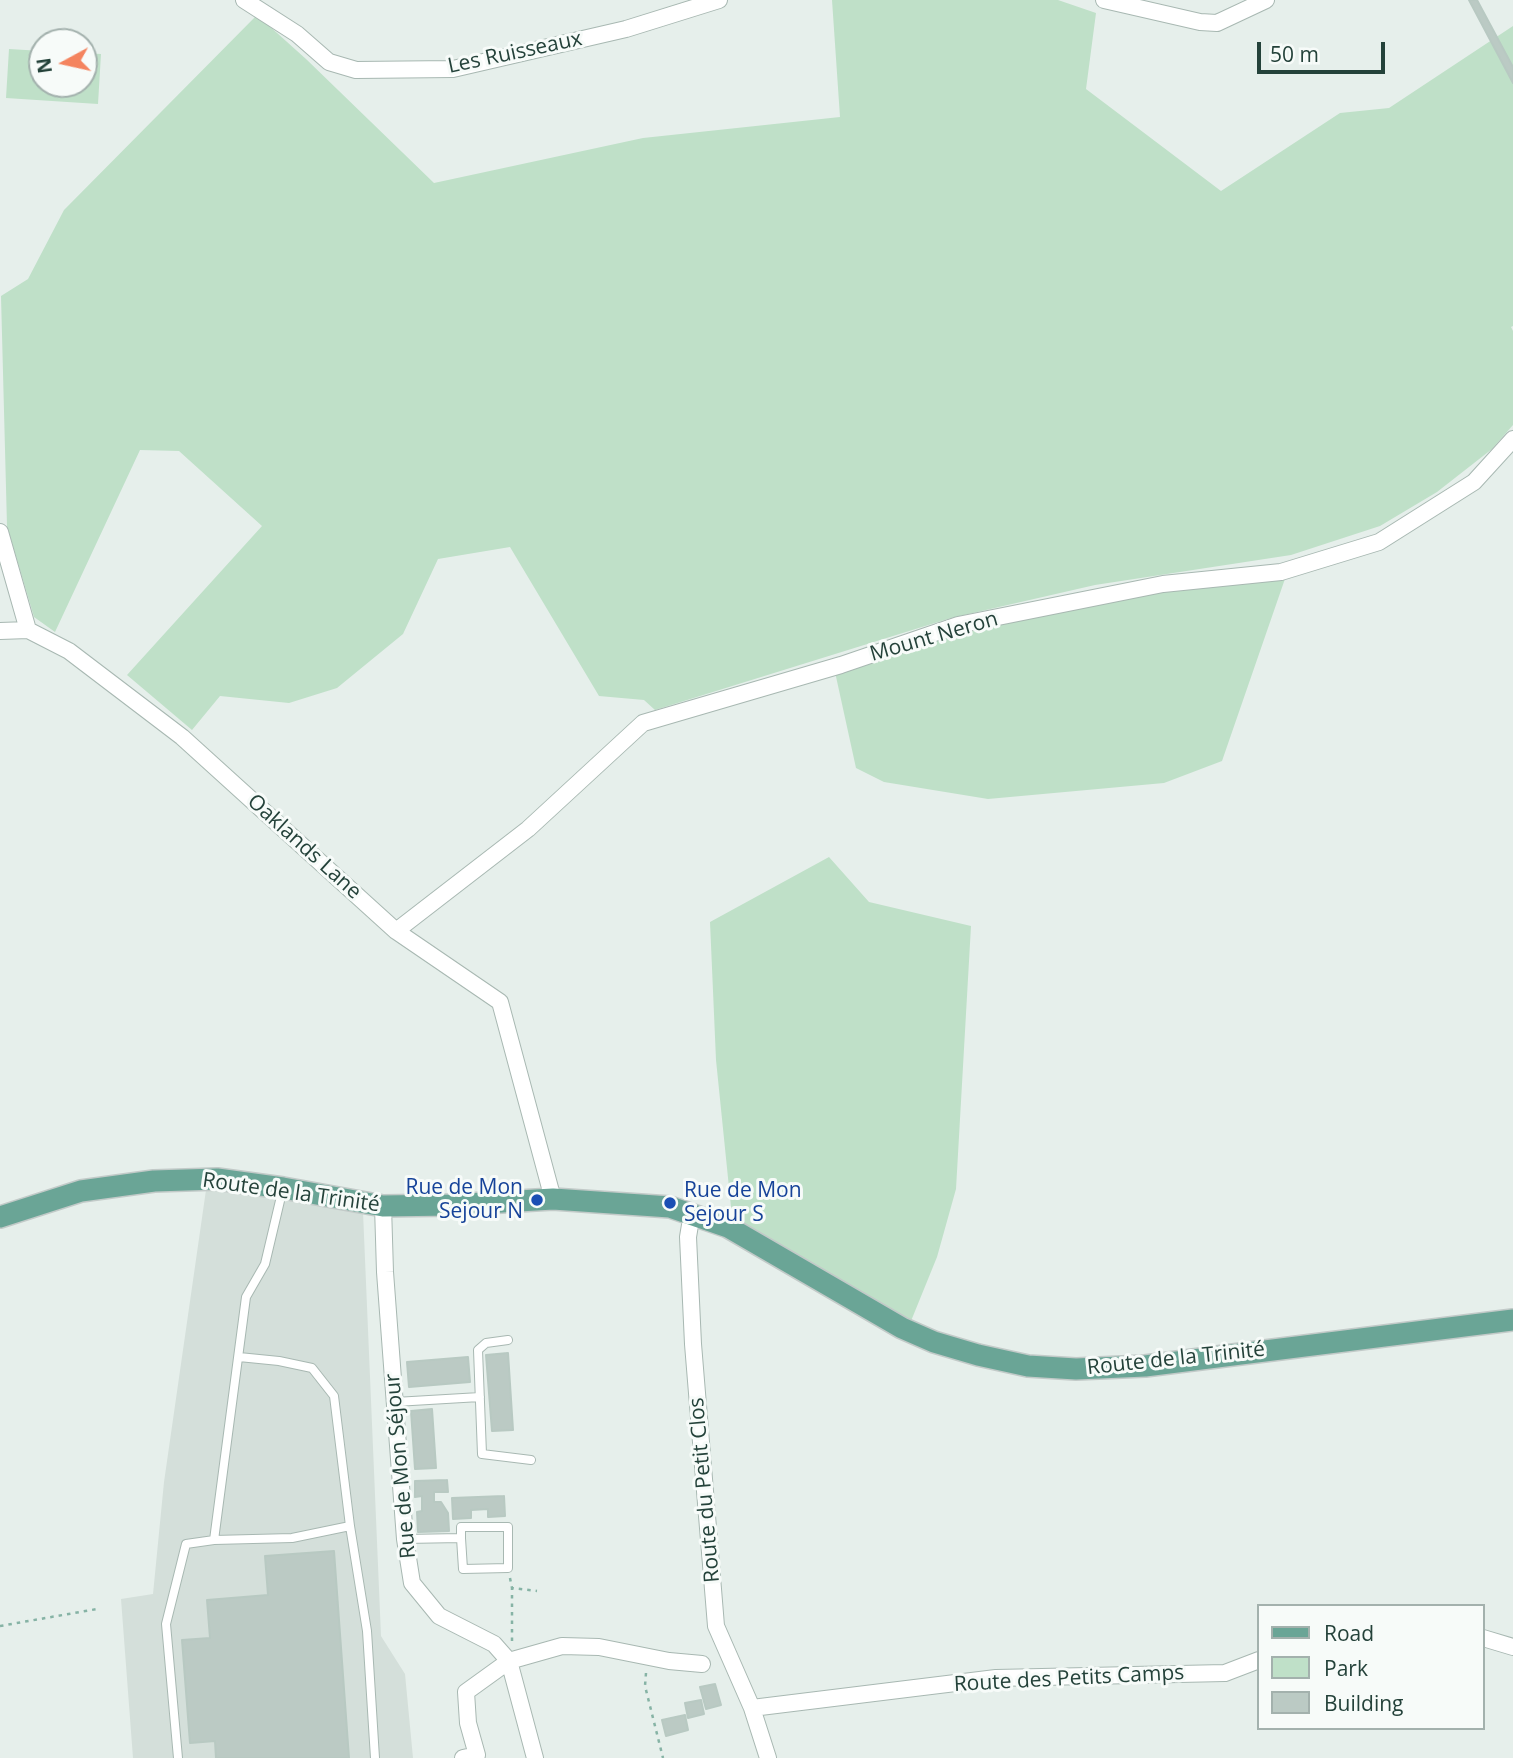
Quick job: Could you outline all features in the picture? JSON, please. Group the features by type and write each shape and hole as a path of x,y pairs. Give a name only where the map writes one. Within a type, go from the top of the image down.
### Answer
{"main road":[{"name":"Route de la Trinité","path":"0,1217 81,1191 154,1181 217,1179 383,1206 553,1199 644,1204 692,1213 728,1227 902,1328 945,1345 1028,1366 1076,1369 1145,1366 1513,1320"}],"street":[{"name":"Les Ruisseaux","path":"244,0 297,34 329,62 356,70 453,69 626,29 719,0"},
{"path":"1104,0 1200,22 1217,23 1266,0"},
{"name":"Mount Neron","path":"396,930 528,829 643,723 841,665 958,625 1163,584 1281,572 1379,542 1474,482 1513,439"},
{"path":"0,532 28,630 0,631"},
{"name":"Oaklands Lane","path":"28,630 69,651 182,737 396,930 500,1002 553,1199"},
{"name":"Rue de Mon Séjour","path":"383,1206 405,1539 412,1583 439,1616 494,1644 509,1661"},
{"name":"Route du Petit Clos","path":"692,1213 688,1237 694,1344 716,1626 752,1708 768,1758"},
{"path":"1485,1639 1513,1647"},
{"path":"463,1758 477,1755 468,1723 467,1692 509,1661 562,1646 599,1647 702,1664"},
{"name":"Route des Petits Camps","path":"752,1708 996,1678 1225,1673 1258,1660"},
{"path":"509,1661 535,1758"}],"lane":[{"path":"214,1540 246,1297 265,1264 283,1188"},
{"path":"508,1340 486,1343 478,1350 482,1454 531,1460"},
{"path":"239,1357 312,1368 334,1396 350,1526 367,1631 375,1758"},
{"path":"395,1402 480,1397"},
{"path":"178,1758 166,1624 186,1544 214,1540 292,1538 350,1526"},
{"path":"461,1527 508,1527 508,1568 463,1569 461,1538 461,1527"},
{"path":"405,1539 461,1538"}],"path":[{"path":"508,1568 512,1588 512,1649 509,1661"},
{"path":"512,1588 537,1591"},
{"path":"0,1626 97,1609"},
{"path":"647,1656 645,1686 663,1758"}],"shaded area":[{"path":"206,1190 280,1198 363,1212 381,1636 405,1674 413,1758 133,1758 121,1599 153,1594 164,1482"}],"green space":[{"path":"832,0 1058,0 1096,13 1086,89 1221,191 1340,113 1389,108 1513,26 1513,425 1492,449 1437,492 1380,526 1291,555 1095,585 951,618 655,710 644,700 599,696 510,547 438,559 403,634 337,688 289,703 220,696 192,730 127,675 262,526 179,451 140,450 55,632 34,617 7,526 1,296 28,279 64,210 257,15 434,183 643,138 840,117"},
{"path":"9,49 28,50 28,98 98,98 98,54 101,54 98,104 6,98"},
{"path":"1287,573 1222,761 1164,783 988,799 884,782 856,768 835,672 959,627 1128,595"},
{"path":"829,857 869,902 971,926 956,1189 937,1257 911,1321 884,1308 732,1217 716,1060 710,922"}],"building":[{"path":"1469,0 1477,0 1513,67 1513,83"},
{"path":"508,1353 513,1430 492,1431 486,1355"},
{"path":"468,1357 470,1382 409,1387 407,1362"},
{"path":"432,1409 436,1468 415,1469 411,1411"},
{"path":"447,1480 448,1492 434,1492 434,1502 441,1502 448,1513 449,1531 418,1532 417,1512 422,1511 422,1496 415,1497 415,1481"},
{"path":"504,1496 505,1516 488,1517 488,1509 471,1510 471,1518 453,1519 452,1498"},
{"path":"334,1551 349,1758 216,1758 215,1741 190,1743 182,1640 210,1638 207,1600 268,1595 265,1556"},
{"path":"715,1684 721,1705 706,1709 700,1687"},
{"path":"701,1700 704,1714 688,1718 685,1703"},
{"path":"685,1715 688,1730 666,1736 662,1720"}],"place":[{"name":"Rue de Mon Sejour N","path":"537,1200"},
{"name":"Rue de Mon Sejour S","path":"670,1203"}]}
